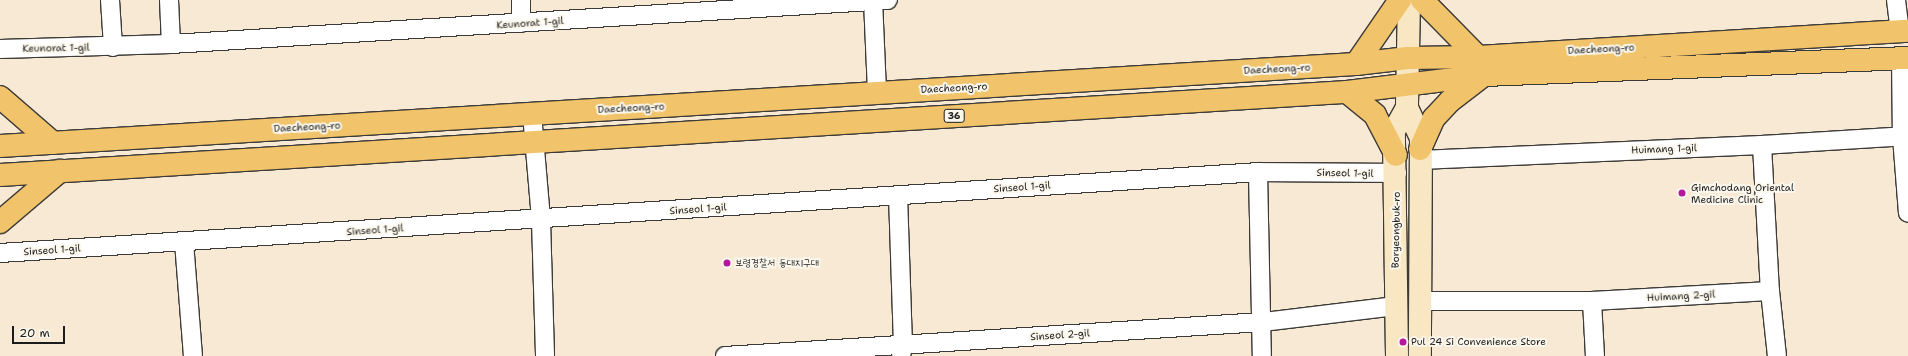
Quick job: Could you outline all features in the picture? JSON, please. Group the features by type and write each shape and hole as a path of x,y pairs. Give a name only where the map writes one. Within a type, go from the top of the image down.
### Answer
{"main road":[{"path":"1356,64 1400,0"},
{"name":"Boryeongbuk-ro","path":"1397,356 1395,306 1396,164 1394,131 1407,108 1409,0"},
{"path":"1420,154 1434,118 1481,66 1422,0"},
{"name":"Daecheong-ro","path":"0,174 1347,92 1408,83 1481,66 1904,31"},
{"name":"Daecheong-ro","path":"0,146 1356,64 1408,58 1481,66 1904,59"},
{"path":"1347,92 1375,115 1396,164"},
{"path":"0,97 54,142"},
{"name":"Boryeongbuk-ro","path":"1407,108 1421,138 1419,301 1420,356"},
{"path":"0,222 60,171"}],"street":[{"path":"110,0 113,47"},
{"path":"169,0 171,44"},
{"path":"521,0 521,24"},
{"path":"877,93 878,0"},
{"name":"Keunorat 1-gil","path":"0,49 113,47 171,44 521,24 878,0"},
{"path":"1896,0 1904,31"},
{"name":"Daecheong-ro","path":"1904,59 1908,213"},
{"path":"532,114 541,220 545,356"},
{"name":"Huimang 1-gil","path":"1420,154 1762,145 1905,136"},
{"path":"1762,145 1770,291 1777,356"},
{"name":"Sinseol 1-gil","path":"0,253 541,220 898,195 1396,164"},
{"path":"1258,172 1263,322 1262,356"},
{"path":"898,195 902,350"},
{"path":"184,242 194,356"},
{"name":"Huimang 2-gil","path":"1419,301 1592,301 1770,291"},
{"path":"1592,301 1595,356"},
{"name":"Sinseol 2-gil","path":"725,356 902,350 1263,322 1395,306"}],"place":[{"name":"Gimchodang Oriental Medicine Clinic","path":"1682,193"},
{"name":"보령경찰서 동대지구대","path":"727,263"},
{"name":"Pul 24 Si Convenience Store","path":"1403,342"}]}
